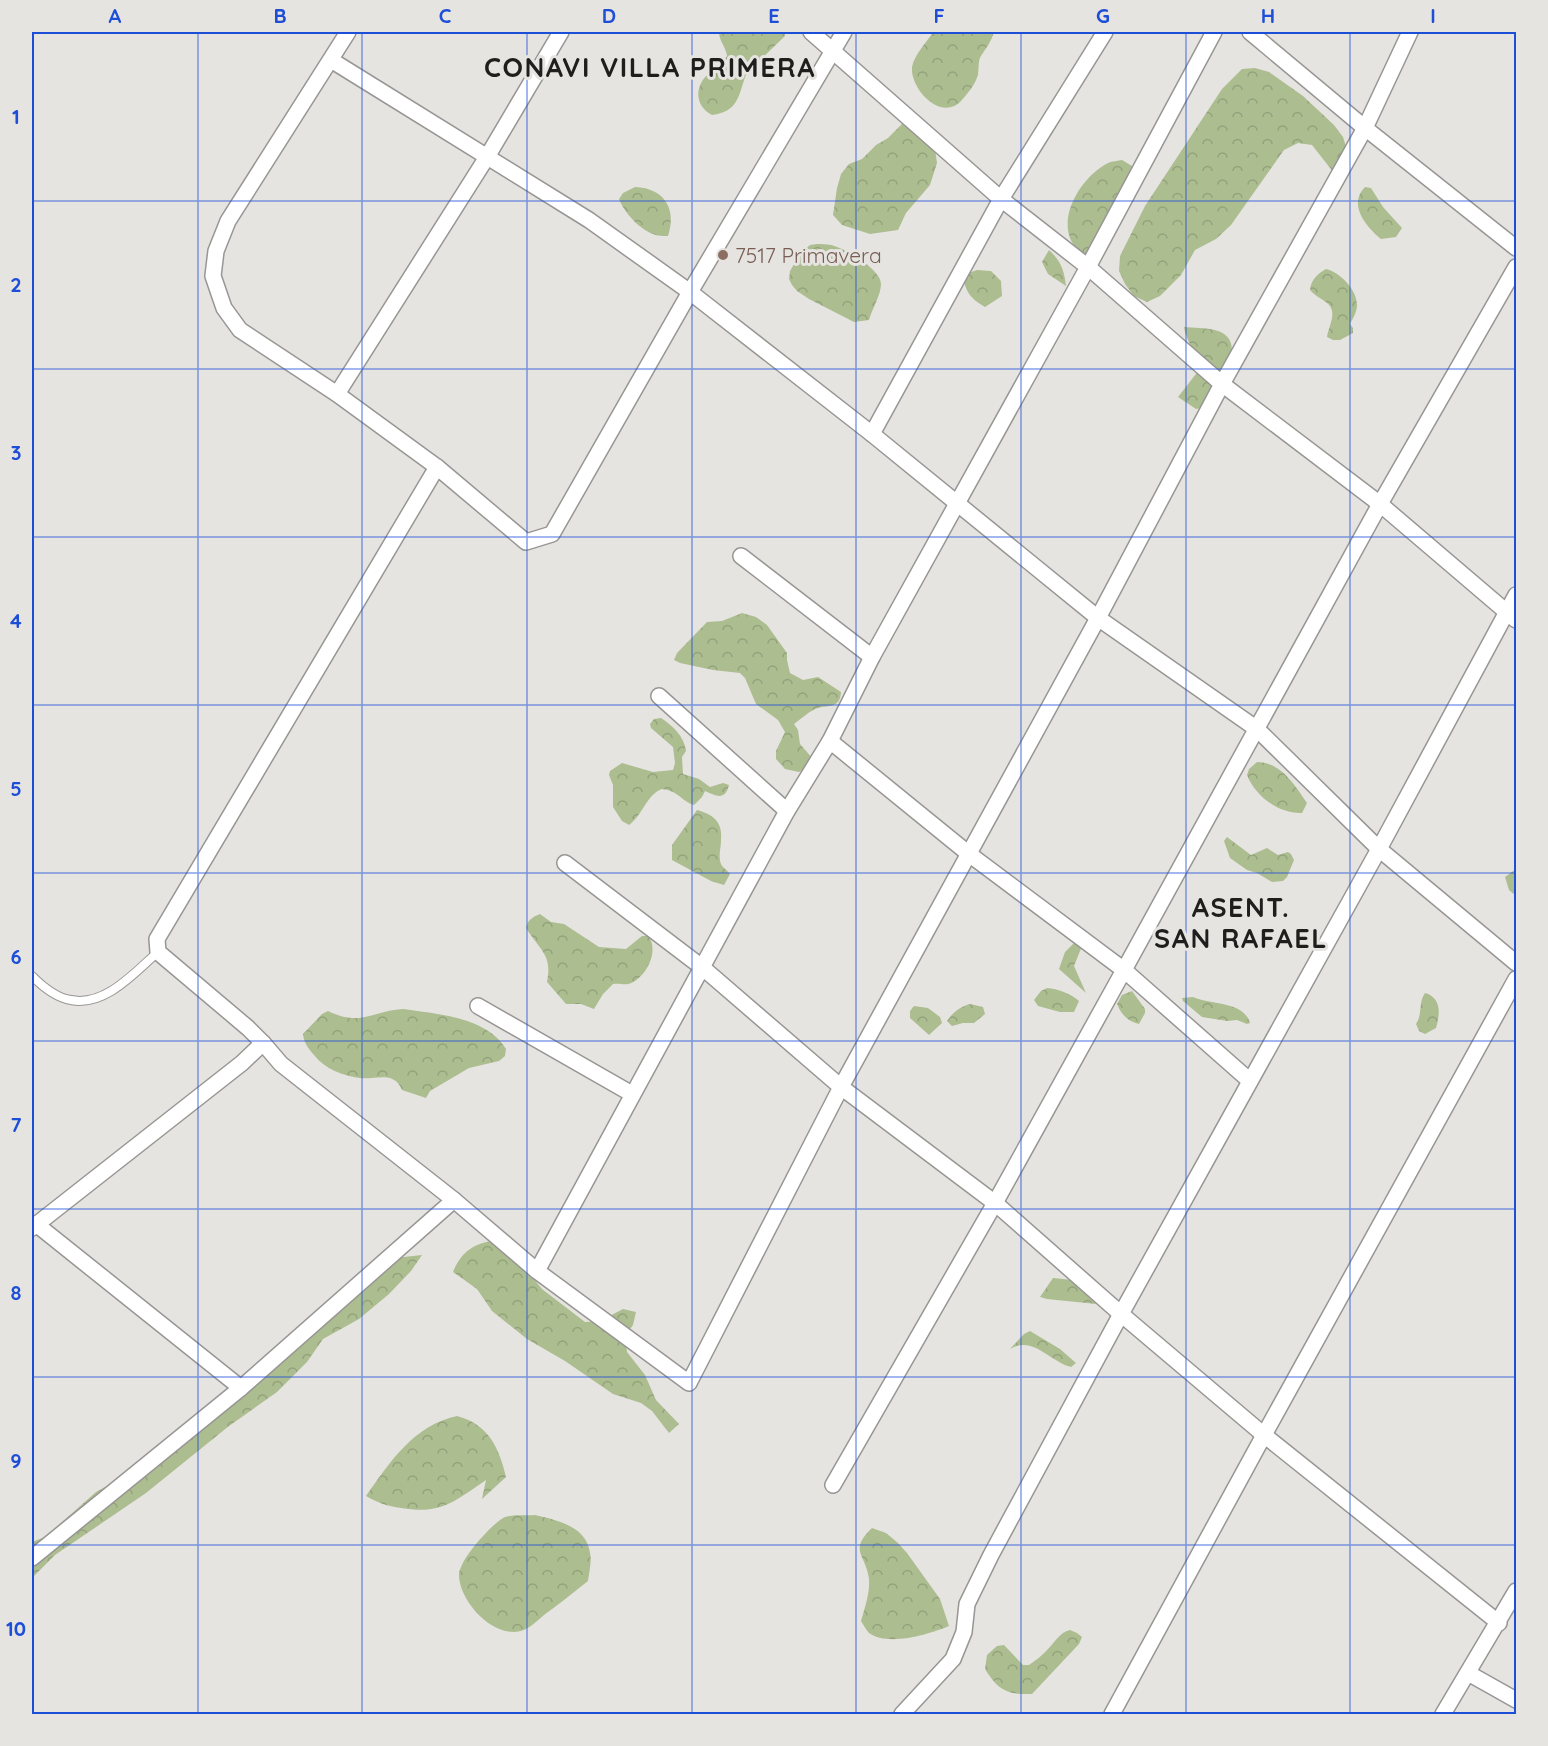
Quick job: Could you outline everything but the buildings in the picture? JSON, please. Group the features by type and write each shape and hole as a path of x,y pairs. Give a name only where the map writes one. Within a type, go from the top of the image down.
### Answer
{"street":[{"path":"348,32 228,221 216,251 213,276 224,308 240,330 337,394 437,467 526,542 552,534 690,292 844,32"},
{"path":"337,394 487,157 561,32"},
{"path":"811,32 1001,200 1088,267 1222,384 1380,504 1512,616"},
{"path":"872,434 1001,200 1105,32"},
{"path":"537,1271 787,811 830,741 872,657 1088,267 1214,32"},
{"path":"1250,32 1365,128 1516,248"},
{"path":"437,467 157,939 158,952 248,1028 281,1064 454,1200 537,1271 689,1383 841,1087 1098,618 1222,384 1365,128 1410,32"},
{"path":"331,60 589,220 690,292 872,434 1098,618 1257,729 1380,849 1516,963"},
{"path":"833,1485 995,1203 1380,504 1516,267"},
{"path":"741,556 872,657"},
{"path":"902,1714 953,1659 964,1632 967,1604 1120,1314 1512,616 1516,596"},
{"path":"658,696 787,811"},
{"path":"830,741 969,854 1124,970 1250,1081"},
{"path":"565,863 703,968 841,1087 995,1203 1120,1314 1263,1435 1499,1623"},
{"path":"1112,1714 1263,1435 1516,979"},
{"path":"478,1006 632,1094"},
{"path":"241,1388 34,1226 242,1063 263,1043"},
{"path":"32,1558 241,1388 454,1200"},
{"path":"1443,1714 1516,1592"},
{"path":"1468,1673 1516,1700"}],"lane":[{"path":"32,976 54,994 71,1001 93,999 114,989 158,952"}],"green space":[{"path":"719,32 785,32 785,36 756,64 751,66 735,103 723,113 712,115 700,103 698,92 706,76 727,56"},
{"path":"933,32 994,32 980,58 974,85 961,101 945,108 928,100 921,93 913,76 912,67 915,58"},
{"path":"1255,68 1269,72 1303,96 1334,125 1343,137 1347,150 1334,173 1312,145 1298,143 1284,150 1231,225 1216,239 1195,250 1181,275 1160,296 1147,302 1134,296 1119,271 1120,256 1145,206 1222,89 1242,69"},
{"path":"907,119 935,149 937,163 930,185 906,213 898,230 870,234 842,225 833,215 841,174 849,164 862,159"},
{"path":"1122,160 1132,166 1133,181 1090,259 1076,249 1069,236 1069,212 1081,188 1098,169 1113,161"},
{"path":"635,187 654,191 666,202 671,218 668,236 648,232 637,224 624,209 619,199 623,193"},
{"path":"1365,187 1371,188 1383,207 1402,228 1396,237 1381,239 1364,221 1358,207 1358,200"},
{"path":"810,245 831,245 844,250 875,272 881,284 880,293 869,320 854,322 809,299 792,285 789,279 790,271 800,254"},
{"path":"1049,250 1061,266 1066,286 1048,274 1042,262"},
{"path":"1326,269 1347,282 1356,299 1356,310 1350,324 1353,333 1340,340 1327,337 1332,310 1327,303 1310,290 1315,278"},
{"path":"977,270 991,271 1001,281 1002,296 985,307 969,294 965,286 963,275"},
{"path":"1184,327 1216,330 1228,337 1231,343 1232,352 1202,408 1196,409 1178,397 1199,370"},
{"path":"742,613 756,617 767,625 787,653 790,673 803,680 818,677 841,692 838,702 815,709 794,724 798,730 800,744 813,759 805,769 799,772 785,769 776,759 776,751 785,732 778,720 756,704 745,678 740,673 713,670 674,660 677,653 707,622 722,621"},
{"path":"661,718 674,728 683,741 686,751 682,757 683,774 699,779 710,787 723,783 729,785 725,794 719,796 705,791 694,805 662,789 648,800 629,825 622,821 613,807 613,785 609,775 610,771 622,763 653,772 673,770 675,763 673,747 651,728 650,724 654,719"},
{"path":"1257,762 1266,763 1280,770 1292,782 1307,803 1302,813 1293,813 1277,807 1262,797 1247,775 1249,769"},
{"path":"697,810 712,816 720,828 720,861 730,874 724,885 711,881 672,860 672,845"},
{"path":"1227,837 1251,855 1267,848 1278,855 1288,852 1291,854 1294,860 1287,877 1283,881 1272,882 1247,870 1230,858 1224,841"},
{"path":"1516,869 1516,896 1509,890 1505,877"},
{"path":"540,914 551,922 564,924 599,947 626,949 642,936 648,936 652,942 652,957 640,977 634,982 613,984 603,994 594,1009 581,1004 566,1004 547,982 548,965 544,953 526,928 531,919"},
{"path":"1075,942 1082,946 1074,966 1086,993 1059,969 1065,952"},
{"path":"1047,988 1064,992 1079,1001 1074,1012 1060,1012 1038,1006 1034,1000 1041,991"},
{"path":"1132,991 1145,1009 1139,1024 1125,1017 1117,1004 1122,995"},
{"path":"1425,993 1431,995 1437,1003 1439,1012 1436,1028 1425,1034 1419,1031 1416,1024"},
{"path":"1193,997 1234,1007 1247,1016 1250,1023 1202,1017 1182,998"},
{"path":"970,1004 983,1007 985,1014 974,1023 952,1026 947,1021 957,1010"},
{"path":"914,1006 928,1008 940,1017 942,1023 929,1035 910,1018 910,1011"},
{"path":"403,1009 446,1015 474,1024 498,1038 506,1049 505,1056 499,1061 469,1068 430,1091 426,1098 402,1090 399,1084 389,1078 360,1078 335,1071 318,1060 304,1040 303,1034 322,1014 328,1011 339,1016 358,1018"},
{"path":"495,1240 524,1267 542,1289 585,1322 600,1321 623,1309 636,1312 633,1325 625,1336 627,1352 645,1375 656,1400 679,1424 669,1433 652,1411 641,1403 613,1394 565,1361 527,1339 492,1311 477,1289 453,1272 464,1254 474,1246"},
{"path":"422,1255 411,1271 389,1294 359,1319 323,1339 307,1362 277,1392 229,1426 146,1493 55,1555 32,1578 32,1542 45,1537 96,1492 119,1479 150,1451 164,1447 395,1258"},
{"path":"1053,1278 1082,1281 1096,1304 1040,1297"},
{"path":"1030,1331 1060,1349 1076,1363 1071,1367 1026,1345 1010,1349"},
{"path":"457,1416 477,1425 484,1431 491,1438 500,1456 506,1477 482,1499 486,1480 456,1500 427,1510 391,1506 366,1496 394,1458 416,1436 442,1421"},
{"path":"535,1515 569,1526 583,1536 591,1556 588,1581 528,1628 515,1632 503,1630 492,1626 473,1608 461,1587 460,1570 476,1544 490,1528 503,1518"},
{"path":"872,1528 886,1533 907,1553 940,1599 949,1626 898,1639 877,1637 868,1632 861,1621 868,1595 869,1579 860,1548 861,1542"},
{"path":"1070,1630 1082,1637 1079,1644 1032,1694 1004,1690 994,1682 985,1669 987,1655 997,1646 1004,1645 1023,1665 1029,1665 1044,1653 1060,1635"}],"place":[{"name":"7517 Primavera","path":"723,255"}],"district":[{"name":"CONAVI VILLA PRIMERA","path":"650,67"},
{"name":"ASENT. SAN RAFAEL","path":"1241,922"}]}
